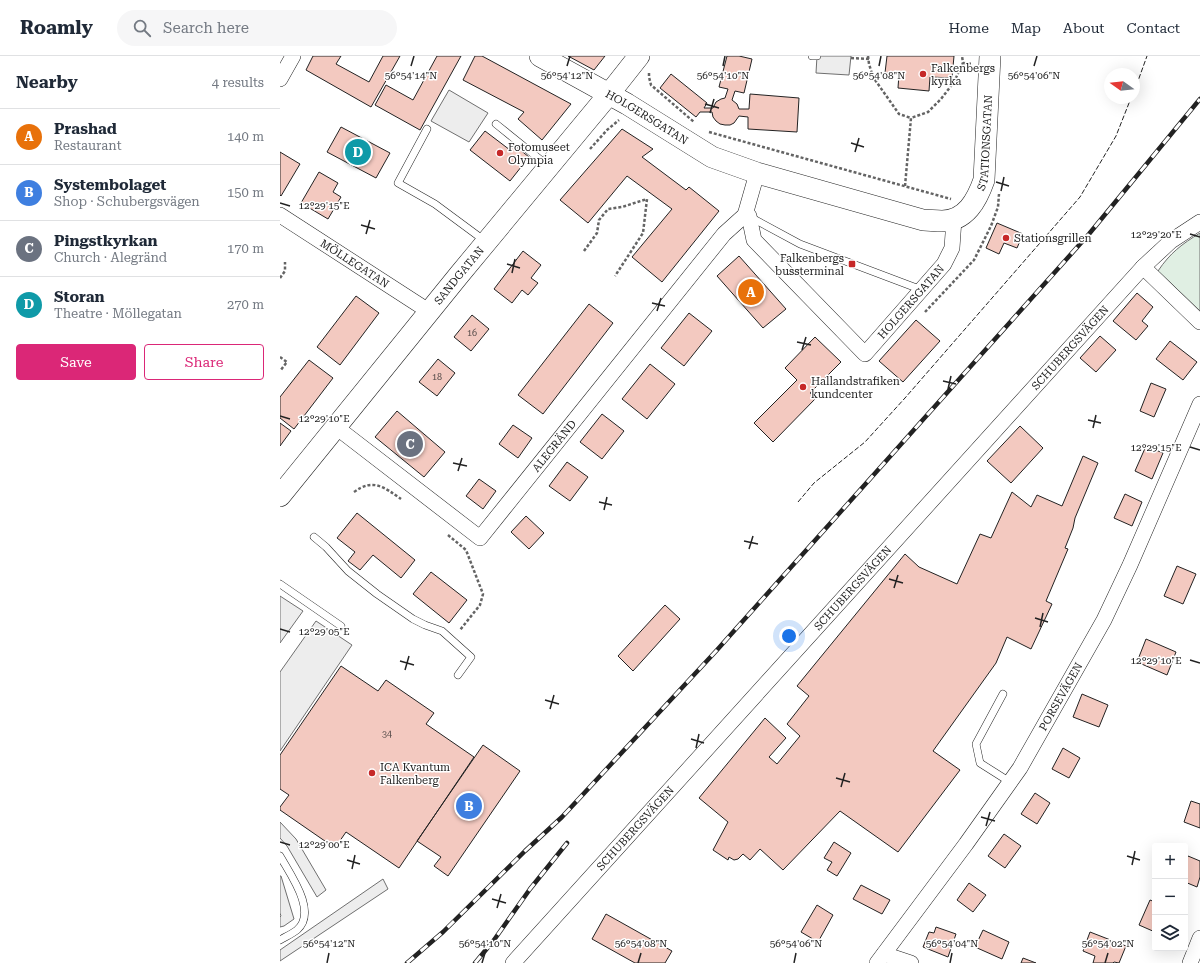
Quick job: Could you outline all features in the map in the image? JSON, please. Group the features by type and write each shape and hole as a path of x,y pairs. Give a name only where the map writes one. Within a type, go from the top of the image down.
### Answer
{"main road":[{"name":"HOLGERSGATAN","path":"540,56 627,104 712,157 757,173 923,220 942,222 954,219"},
{"name":"SANDGATAN","path":"280,496 639,56"},
{"name":"STATIONSGATAN","path":"954,219 968,209 978,196 984,180 990,56"}],"street":[{"path":"280,79 293,56"},
{"name":"HOLGERSGATAN","path":"757,173 747,216 754,240 865,354 944,264 952,248 954,219"},
{"name":"MÖLLEGATAN","path":"280,215 430,312"},
{"name":"ALEGRÄND","path":"336,426 480,538 724,234 747,216"},
{"name":"SCHUBERGSVÄGEN","path":"513,963 1143,267 1171,241 1200,222"},
{"path":"1143,267 1200,322"},
{"name":"PORSEVÄGEN","path":"881,958 966,844 1028,755 1104,620 1130,565 1200,404"},
{"path":"1190,963 1200,938"},
{"path":"881,958 911,963"}],"lane":[{"path":"812,56 817,56"},
{"path":"496,124 549,166"},
{"path":"427,129 398,183 435,204 486,242"},
{"path":"747,216 800,244 922,290"},
{"path":"314,537 326,547 348,571 377,594 413,619 442,631 472,657 458,675"},
{"path":"280,584 341,626"},
{"path":"1002,694 976,744 980,763 1010,782"},
{"path":"280,856 301,895 305,913 304,918 296,931 280,940"}],"path":[{"path":"851,58 868,57 873,77 883,92 899,114 911,118 928,112 941,99 954,82 963,63 962,56"},
{"path":"649,77 651,85 697,125"},
{"path":"905,186 911,118"},
{"path":"590,149 607,130 619,120 623,119"},
{"path":"703,130 950,199 956,196"},
{"path":"584,251 596,233 599,220 608,209 622,207 647,199 643,233 615,276"},
{"path":"280,278 285,271 285,262"},
{"path":"280,357 287,362 280,371"},
{"path":"354,492 367,484 379,485 402,500"},
{"path":"442,631 460,630 480,605 483,594 466,550 444,531"}],"green space":[{"path":"1200,233 1200,311 1158,271 1177,249"}],"shaded area":[{"path":"817,56 851,56 849,75 816,73"},
{"path":"449,90 488,113 469,142 431,121"},
{"path":"280,596 303,611 280,643"},
{"path":"316,621 352,645 280,751 280,672"},
{"path":"280,822 296,839 326,890 317,897 287,846 280,838"},
{"path":"280,876 294,919 280,927 281,916"},
{"path":"383,879 388,889 280,961 280,950"}],"building":[{"path":"313,56 341,56 336,64 369,82 383,56 400,56 371,107 306,70"},
{"path":"437,56 461,56 420,130 375,105 386,85 413,100"},
{"path":"475,56 482,56 571,104 542,140 518,119 524,112 463,80"},
{"path":"568,56 605,56 594,70"},
{"path":"727,56 739,56 752,59 744,93 735,91 732,100 737,104 739,109 749,109 750,94 799,98 797,132 748,129 748,117 739,116 734,123 725,125 716,121 712,112 700,112 696,117 660,88 671,74 707,103 704,108 713,108 716,102 725,98 728,89 719,87"},
{"name":"Falkenbergs kyrka","path":"887,56 954,56 952,78 930,77 929,91 898,88 899,74 885,73"},
{"path":"341,127 390,153 376,178 327,152"},
{"path":"622,129 653,149 642,157 686,190 689,187 719,211 662,282 632,257 672,209 627,176 588,223 560,200"},
{"name":"Fotomuseet Olympia","path":"485,131 510,150 514,145 529,157 510,181 470,150"},
{"path":"280,152 300,164 281,196 280,195"},
{"path":"319,172 338,183 333,192 341,197 328,219 301,203"},
{"name":"Stationsgrillen","path":"997,223 1023,234 1017,248 1004,243 999,254 986,248"},
{"path":"523,251 541,265 531,278 538,283 528,295 522,290 512,303 494,289"},
{"path":"739,256 786,309 763,328 717,276"},
{"path":"1137,293 1153,307 1142,321 1148,326 1136,340 1113,321"},
{"path":"356,296 379,313 340,365 317,347"},
{"path":"589,304 613,323 543,414 518,395"},
{"path":"689,313 712,331 684,366 661,348"},
{"path":"472,315 489,329 471,351 454,337"},
{"path":"916,320 940,341 903,382 879,361"},
{"path":"1100,336 1116,350 1096,372 1080,358"},
{"name":"Hallandstrafiken kundcenter","path":"815,337 841,362 810,393 816,398 773,442 754,423 797,380 785,368"},
{"path":"1170,341 1197,362 1183,380 1156,359"},
{"path":"438,359 455,373 437,396 419,382"},
{"path":"309,360 333,378 294,429 280,418 280,397"},
{"path":"650,364 675,384 647,419 622,399"},
{"path":"1151,383 1166,389 1154,417 1140,411"},
{"path":"397,411 445,452 424,477 375,437"},
{"path":"602,414 624,431 602,459 580,442"},
{"path":"280,423 291,431 280,446"},
{"path":"513,425 532,438 518,458 499,444"},
{"path":"1020,426 1043,448 1011,483 987,461"},
{"path":"1146,446 1163,453 1152,479 1135,471"},
{"path":"1083,456 1098,463 1075,518 1073,528 1065,548 1068,549 1046,601 1052,604 1031,649 1007,637 996,663 933,751 960,770 898,852 840,811 783,870 760,849 750,860 743,854 738,859 734,860 729,857 728,860 713,850 728,822 699,798 765,718 786,738 769,757 777,764 800,736 787,724 809,696 797,686 905,554 919,567 957,584 980,534 991,538 1012,492 1031,507 1037,495 1062,506"},
{"path":"567,462 588,477 570,501 549,486"},
{"path":"479,479 496,491 483,509 466,496"},
{"path":"1125,494 1142,502 1132,526 1114,518"},
{"path":"357,513 415,560 401,578 373,555 360,570 348,561 355,552 337,538"},
{"path":"526,516 544,533 529,549 511,532"},
{"path":"1177,566 1196,574 1183,604 1164,596"},
{"path":"431,572 467,600 449,623 413,594"},
{"path":"665,605 680,619 633,671 618,656"},
{"path":"1146,639 1176,652 1167,675 1137,662"},
{"name":"ICA Kvantum Falkenberg","path":"341,666 378,691 386,680 434,713 426,724 474,757 399,868 346,832 335,848 280,810 280,807 289,795 280,789 280,755"},
{"path":"1082,694 1108,705 1099,727 1073,717"},
{"path":"483,745 520,771 448,876 434,866 441,857 417,841"},
{"path":"1063,748 1080,758 1069,778 1052,769"},
{"path":"1035,793 1050,803 1037,824 1021,814"},
{"path":"1191,801 1200,804 1200,828 1184,822"},
{"path":"1004,834 1021,846 1005,868 988,856"},
{"path":"834,842 851,853 837,876 827,870 832,862 824,858"},
{"path":"1188,856 1200,861 1200,877 1197,887 1188,883"},
{"path":"969,883 986,895 973,912 957,900"},
{"path":"861,885 890,900 882,914 853,899"},
{"path":"1150,900 1152,901 1152,931 1139,925"},
{"path":"817,905 833,915 818,942 801,932"},
{"path":"606,914 672,951 665,963 635,963 592,939"},
{"path":"936,927 956,934 948,957 923,947 929,932 934,933"},
{"path":"983,930 1009,942 1002,959 975,947"},
{"path":"1090,932 1126,946 1119,963 1093,963 1095,956 1083,951"},
{"path":"1023,958 1036,963 1021,963"}],"railway":[{"path":"407,963 443,932 525,851 562,817 717,650 1089,234 1200,99"},
{"path":"475,963 494,940 530,889 567,843"}],"fence":[{"path":"1140,75 1147,56"},
{"path":"798,502 814,483 865,442 1080,197 1116,136 1129,104"}],"place":[{"name":"Falkenbergs kyrka","path":"923,74"},
{"name":"Storan","path":"358,152"},
{"name":"Fotomuseet Olympia","path":"500,153"},
{"name":"Stationsgrillen","path":"1006,238"},
{"name":"Falkenbergs bussterminal","path":"852,264"},
{"name":"Prashad","path":"751,292"},
{"name":"Hallandstrafiken kundcenter","path":"803,387"},
{"name":"Pingstkyrkan","path":"410,444"},
{"name":"ICA Kvantum Falkenberg","path":"372,773"},
{"name":"Systembolaget","path":"469,806"}]}
